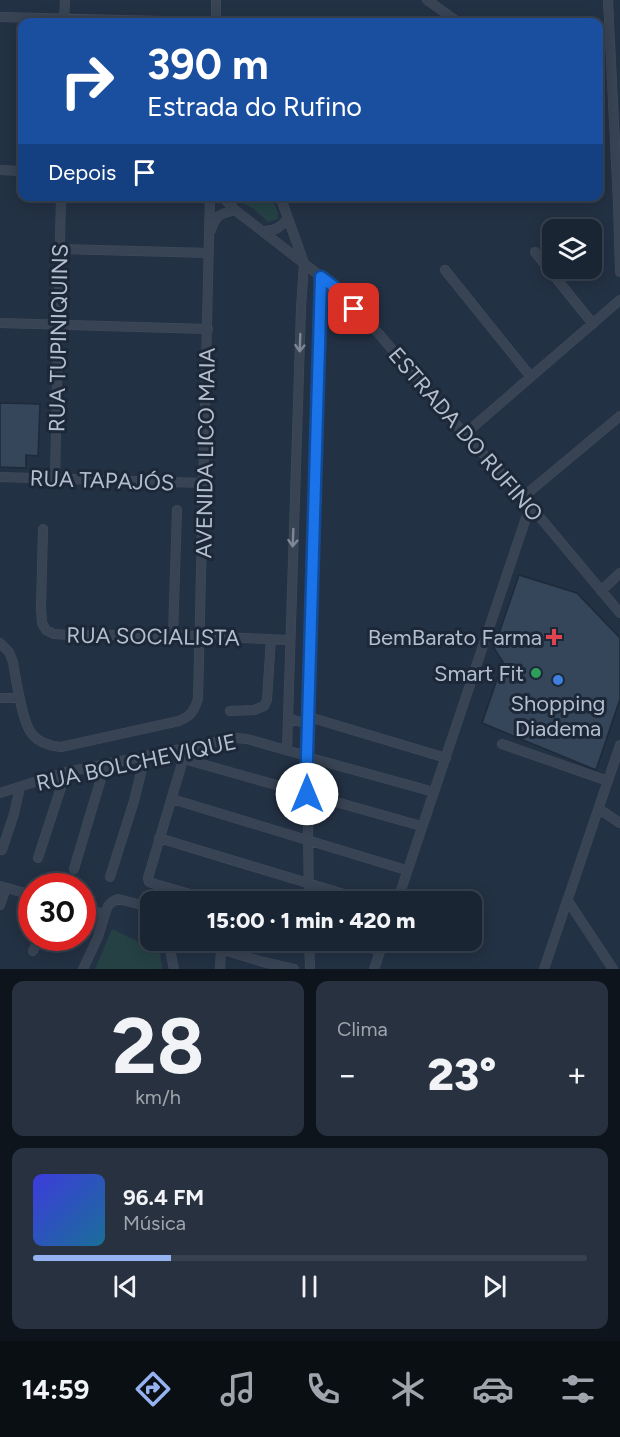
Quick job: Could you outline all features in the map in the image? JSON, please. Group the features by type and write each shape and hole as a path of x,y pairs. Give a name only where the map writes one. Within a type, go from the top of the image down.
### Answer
{"street":[{"path":"64,18 65,0"},
{"path":"216,0 216,18"},
{"path":"428,0 453,18"},
{"path":"608,0 611,55 617,102 620,272"},
{"path":"0,17 18,18"},
{"path":"603,55 611,55"},
{"path":"0,170 18,171"},
{"name":"RUA TUPINIQUINS","path":"55,479 61,201"},
{"name":"AVENIDA LICO MAIA","path":"20,698 26,725 33,736 52,747 179,722 190,717 195,708 198,699 200,637 210,201"},
{"name":"ESTRADA DO RUFINO","path":"227,201 235,210 333,286 379,334 523,497 620,613"},
{"path":"282,201 304,263 287,750"},
{"path":"209,235 219,215 235,210"},
{"path":"262,231 272,231 280,227 288,218"},
{"path":"60,249 209,254"},
{"path":"535,252 592,324"},
{"path":"445,270 531,377"},
{"path":"308,891 307,756 321,277"},
{"path":"465,433 620,300"},
{"path":"301,309 320,310"},
{"path":"0,323 208,329"},
{"path":"523,497 620,416"},
{"path":"296,477 307,479 315,473"},
{"name":"RUA TAPAJÓS","path":"0,477 204,483"},
{"path":"295,494 307,492 314,498"},
{"path":"400,891 530,506"},
{"path":"173,635 177,510"},
{"name":"RUA SOCIALISTA","path":"43,529 40,608 42,623 46,630 54,634 173,635 290,640"},
{"path":"601,591 620,573"},
{"path":"230,711 254,710 264,706 267,700 271,639"},
{"path":"0,643 9,652 13,662 20,698 0,698"},
{"path":"290,652 300,657 310,654"},
{"path":"289,672 300,670 309,674"},
{"path":"288,716 298,721 309,717 446,758"},
{"name":"RUA BOLCHEVIQUE","path":"0,793 66,772 236,738 247,739 434,792"},
{"path":"502,744 608,781"},
{"path":"544,969 620,745"},
{"path":"180,891 149,882 148,878 187,748"},
{"path":"110,878 134,801 145,756"},
{"path":"184,759 421,826"},
{"path":"74,869 105,765"},
{"path":"38,858 66,772"},
{"path":"2,850 20,788"},
{"path":"172,799 406,870"},
{"path":"599,809 620,823"},
{"path":"159,838 336,891"},
{"path":"0,905 3,887 18,891"},
{"path":"83,969 111,902 118,898 140,904"},
{"path":"568,901 613,969"},
{"path":"96,912 105,914"},
{"path":"170,951 174,969"},
{"path":"220,969 221,951"},
{"path":"224,951 262,965 294,969"},
{"path":"309,951 310,969"},
{"path":"374,969 380,951"}],"green space":[{"path":"240,201 274,201 278,219 268,222 255,210"},
{"path":"112,929 140,942 140,951 160,952 162,969 95,969"}],"building":[{"path":"0,403 40,404 38,456 26,455 26,468 0,467"},
{"name":"Shopping Diadema","path":"519,575 577,593 620,638 620,699 596,770 482,723 503,662 494,648"}],"place":[{"name":"BemBarato Farma","path":"554,637"},
{"name":"Smart Fit","path":"536,673"},
{"name":"Shopping Diadema","path":"558,680"}],"route":[{"path":"307,794 321,277 333,286 354,309"}]}
